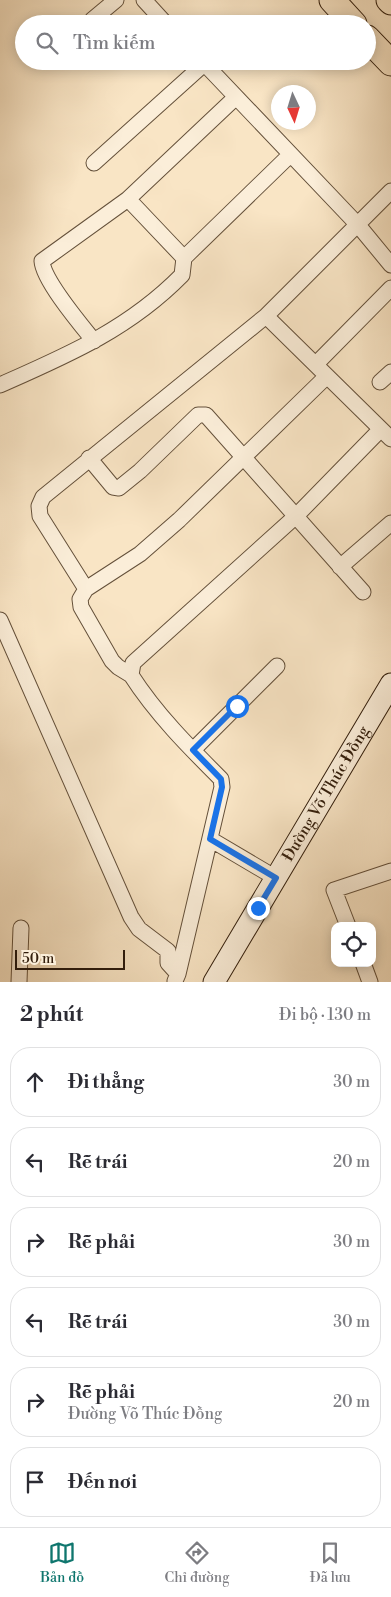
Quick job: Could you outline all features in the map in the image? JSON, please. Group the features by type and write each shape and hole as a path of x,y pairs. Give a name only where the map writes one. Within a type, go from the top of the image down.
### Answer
{"main road":[{"path":"332,0 346,15"},
{"path":"376,47 391,63"}],"street":[{"path":"98,15 116,0"},
{"path":"144,0 158,15"},
{"path":"94,163 194,70"},
{"path":"211,70 358,225 391,265"},
{"path":"94,341 50,281 42,267 42,261 128,199 236,97"},
{"path":"0,385 94,341 132,319 174,284 183,273 184,258 290,155"},
{"path":"86,589 40,516 39,510 42,497 266,316 391,191"},
{"path":"128,199 184,258"},
{"path":"316,364 391,288"},
{"path":"132,675 134,663 386,434 266,316"},
{"path":"177,978 222,787 221,779 179,736 132,675 112,661 81,607 80,599 86,589 117,570 158,539 202,499 327,376"},
{"path":"89,458 112,487 119,488 140,471 198,416 203,414 363,592"},
{"path":"340,567 391,523"},
{"path":"0,620 132,917 139,929 168,951 168,963 177,978"},
{"path":"193,750 277,666"},
{"name":"Đường Võ Thúc Đồng","path":"214,982 391,684"},
{"path":"210,839 276,878"},
{"path":"346,922 334,890 391,870"},
{"path":"19,982 21,928"},
{"path":"364,967 370,982"}],"route":[{"path":"237,706 193,750 221,779 222,787 210,839 276,878 258,908"}]}
